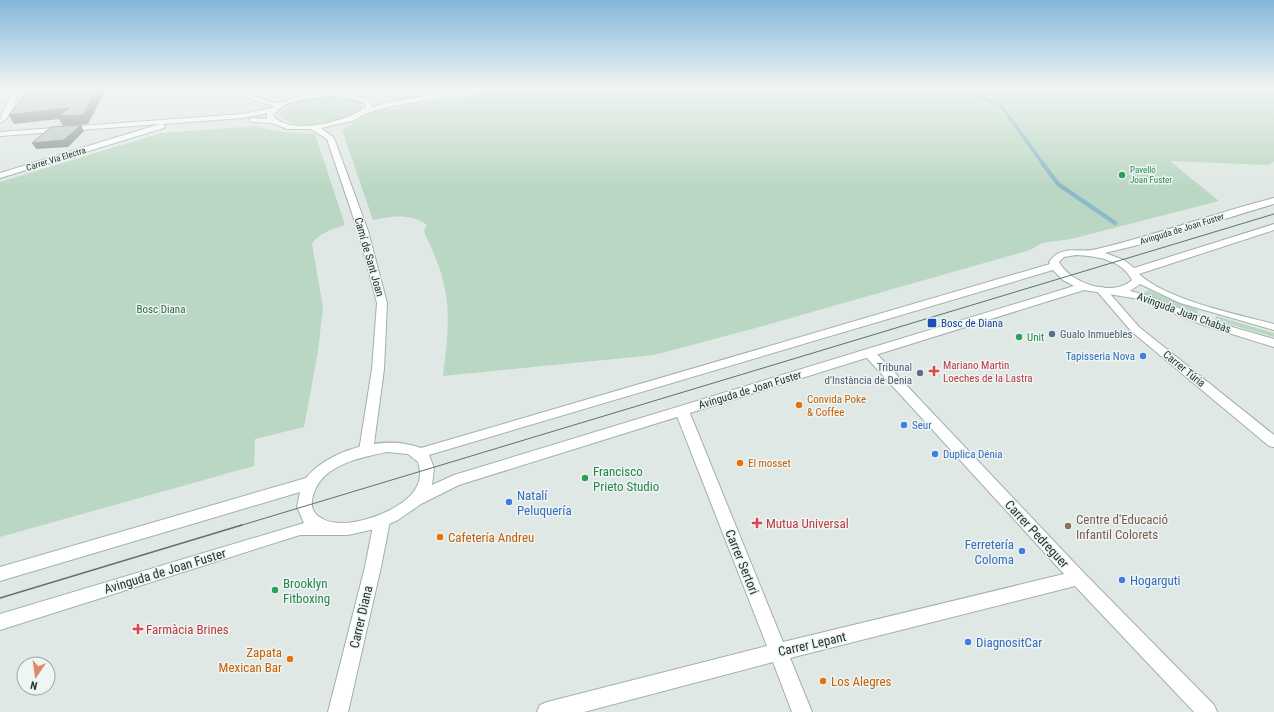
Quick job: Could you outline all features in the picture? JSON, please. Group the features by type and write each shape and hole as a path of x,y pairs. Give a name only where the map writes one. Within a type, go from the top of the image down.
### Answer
{"street":[{"path":"0,134 158,122"},
{"path":"0,139 214,122"},
{"path":"275,122 286,126 311,127 341,122"},
{"path":"311,127 318,129 330,138 335,128 342,122"},
{"name":"Carrer Via Electra","path":"0,176 161,126"},
{"path":"112,142 124,133 118,130"},
{"name":"Camí de Sant Joan","path":"330,138 363,231 382,303 378,369 366,451"},
{"name":"Avinguda de Joan Fuster","path":"1055,266 1056,259 1063,254 1104,252 1274,201"},
{"path":"1117,291 1132,287 1137,281 1134,275 1274,227"},
{"name":"Avinguda Juan Chabàs","path":"1088,253 1118,262 1147,286 1193,303 1274,328"},
{"path":"420,453 1055,266"},
{"name":"Avinguda Juan Chabàs","path":"1055,266 1065,277 1085,286 1142,297 1207,323 1274,343"},
{"name":"Avinguda de Joan Fuster","path":"416,500 454,481 870,354 1085,286"},
{"name":"Carrer Túria","path":"1101,290 1135,329 1274,442"},
{"name":"Carrer Pedreguer","path":"870,354 1078,578 1207,712"},
{"name":"Carrer Sertori","path":"682,412 802,712"},
{"path":"387,447 402,447 420,453 426,459 428,469 427,482 416,500 398,513 382,521 359,527 332,529 316,523 308,518 304,507 304,500 310,483 327,466 342,458 387,447"},
{"path":"0,574 310,483"},
{"name":"Carrer Diana","path":"338,712 373,567 382,521"},
{"name":"Avinguda de Joan Fuster","path":"0,622 300,529 332,529"},
{"name":"Carrer Lepant","path":"547,712 779,652 1078,578"}],"green space":[{"path":"289,122 332,122 309,125"},
{"path":"355,122 1274,122 1274,162 1268,165 1170,161 1219,201 1071,239 1042,243 1030,250 752,329 654,355 443,376 448,326 447,302 440,271 424,231 427,225 421,221 401,216 373,220 342,130"},
{"name":"Bosc Diana","path":"255,126 281,132 315,134 345,225 322,234 312,244 323,307 318,351 304,427 255,439 254,466 0,537 0,182 161,133"},
{"path":"1148,290 1198,310 1198,314 1144,293"},
{"path":"1216,316 1274,333 1274,337 1215,320"}],"building":[{"path":"81,125 64,140 32,143 51,127"}],"waterway":[{"path":"1013,122 1044,165"},
{"path":"1043,164 1058,184 1115,223"}],"tram line":[{"path":"239,526 1274,214"},
{"path":"0,598 242,525"}],"place":[{"name":"Pavelló Joan Fuster","path":"1122,175"},
{"name":"Bosc de Diana","path":"932,323"},
{"name":"Gualo Inmuebles","path":"1052,334"},
{"name":"Unit","path":"1019,337"},
{"name":"Tapisseria Nova","path":"1143,356"},
{"name":"Mariano Martin Loeches de la Lastra","path":"934,371"},
{"name":"Tribunal d'Instància de Denia","path":"920,373"},
{"name":"Convida Poke & Coffee","path":"799,405"},
{"name":"Seur","path":"904,425"},
{"name":"Duplica Dénia","path":"935,454"},
{"name":"El mosset","path":"740,463"},
{"name":"Francisco Prieto Studio","path":"585,478"},
{"name":"Natalí Peluquería","path":"509,502"},
{"name":"Mutua Universal","path":"757,523"},
{"name":"Centre d'Educació Infantil Colorets","path":"1068,526"},
{"name":"Cafetería Andreu","path":"440,537"},
{"name":"Ferretería Coloma","path":"1022,551"},
{"name":"Hogarguti","path":"1122,580"},
{"name":"Brooklyn Fitboxing","path":"275,590"},
{"name":"Farmàcia Brines","path":"138,629"},
{"name":"DiagnositCar","path":"968,642"},
{"name":"Zapata Mexican Bar","path":"290,659"},
{"name":"Los Alegres","path":"823,681"}]}
